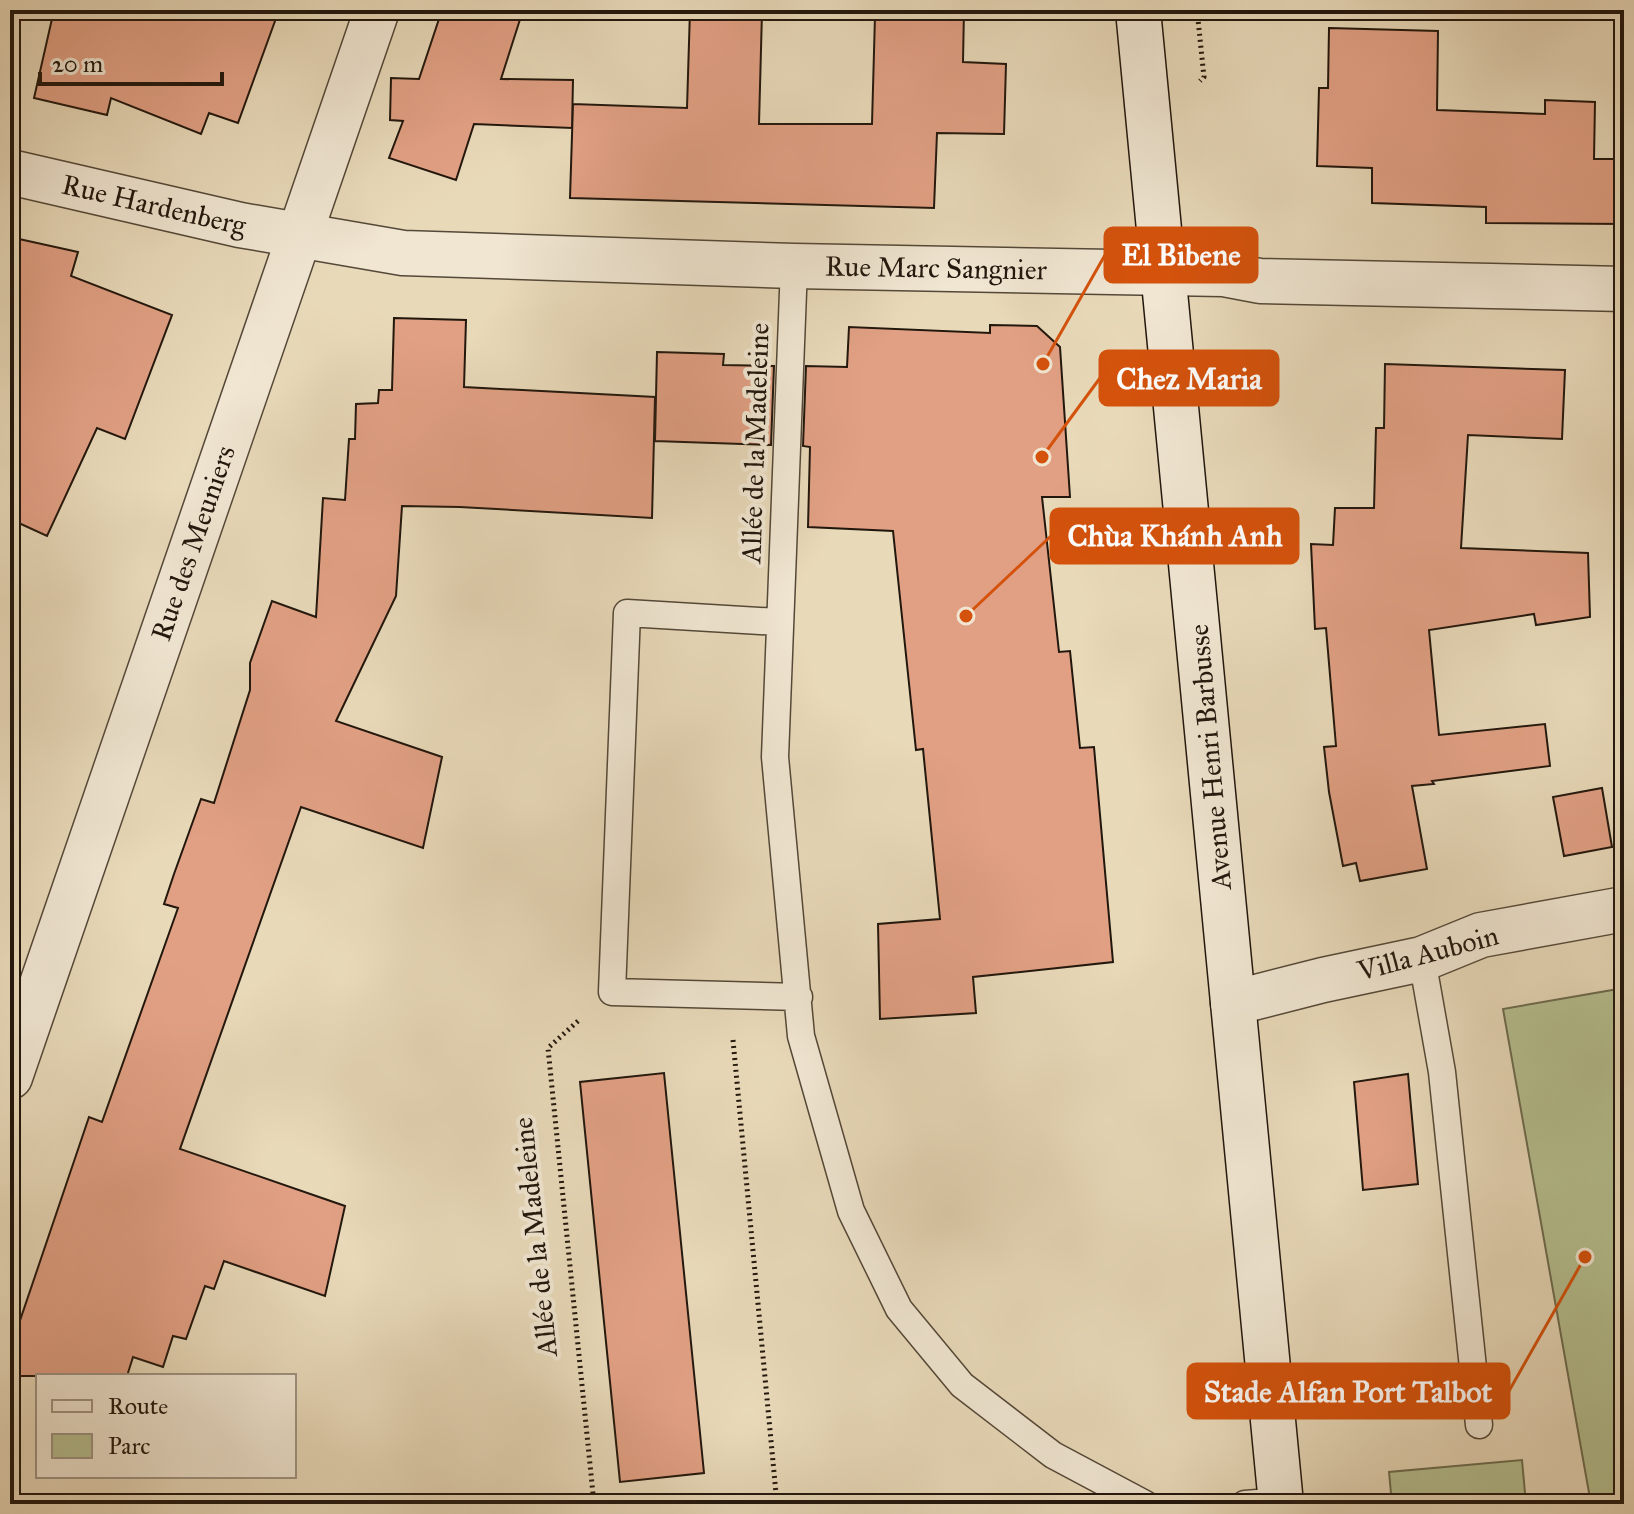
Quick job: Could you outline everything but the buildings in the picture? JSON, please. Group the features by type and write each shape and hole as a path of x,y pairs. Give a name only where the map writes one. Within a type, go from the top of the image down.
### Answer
{"street":[{"name":"Rue des Meuniers","path":"10,1077 377,10"},
{"name":"Avenue Henri Barbusse","path":"1138,10 1233,1003 1269,1503"},
{"name":"Rue Hardenberg","path":"10,172 297,236"},
{"name":"Rue Marc Sangnier","path":"297,236 403,253 794,266 1223,274 1260,281 1624,289"},
{"name":"Villa Auboin","path":"1233,1003 1422,959 1481,935 1624,909"}],"lane":[{"name":"Allée de la Madeleine","path":"794,266 775,757 801,1036 851,1211 899,1309 962,1385 1053,1455 1145,1504"},
{"path":"778,622 627,613 612,992 799,997"},
{"path":"1422,959 1442,1072 1479,1425"}],"path":[{"name":"Allée de la Madeleine","path":"594,1504 548,1048 612,992"},
{"path":"729,995 777,1504"}],"green space":[{"path":"1624,988 1624,1504 1591,1504 1503,1009"},
{"path":"1522,1460 1526,1504 1392,1504 1389,1472"}],"place":[{"name":"El Bibene","path":"1043,364"},
{"name":"Chez Maria","path":"1042,457"},
{"name":"Chùa Khánh Anh","path":"966,616"},
{"name":"Stade Alfan Port Talbot","path":"1585,1257"}]}
